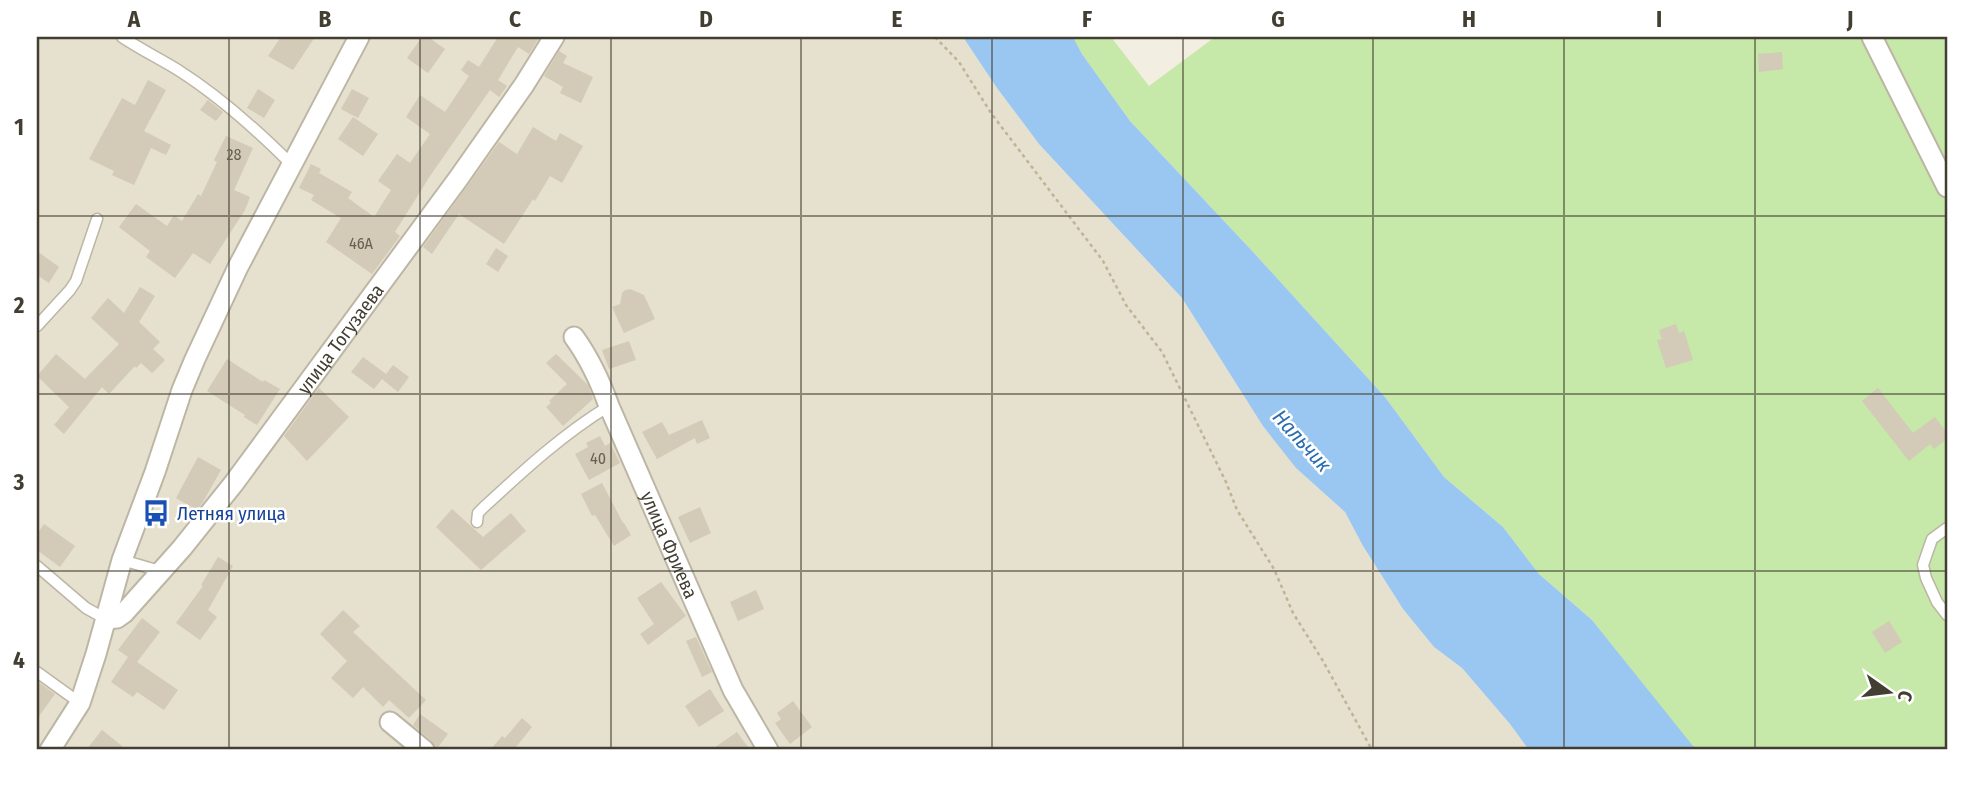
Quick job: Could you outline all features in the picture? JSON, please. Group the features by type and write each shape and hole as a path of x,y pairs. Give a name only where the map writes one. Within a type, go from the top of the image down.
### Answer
{"street":[{"path":"50,750 80,703 106,620 121,560 195,359 238,267 359,37"},
{"name":"улица Тогузаева","path":"106,620 117,618 124,613 182,548 234,482 458,179 554,37"},
{"path":"1872,37 1947,187"},
{"name":"улица Фриева","path":"574,337 590,359 733,690 768,750"},
{"path":"390,722 424,750"}],"lane":[{"path":"122,37 180,71 266,138 291,164"},
{"path":"37,326 76,281 97,219"},
{"path":"477,522 478,513 539,457 568,433 610,406"},
{"path":"1947,527 1932,539 1923,565 1937,601 1947,615"},
{"path":"121,560 161,572"},
{"path":"37,566 86,608 106,620"},
{"path":"37,672 80,703"}],"path":[{"path":"935,37 959,62 991,113 1103,261 1126,305 1162,352 1237,510 1274,569 1293,613 1372,750"}],"shaded area":[{"path":"37,37 963,37 1039,144 1182,298 1223,363 1296,468 1345,512 1403,609 1434,647 1462,668 1529,750 37,750"}],"green space":[{"path":"1073,37 1111,37 1149,86 1215,37 1947,37 1947,750 1702,750 1693,747 1592,620 1539,574 1503,527 1444,477 1385,397 1130,121"}],"water":[{"name":"Нальчик","path":"963,37 1073,37 1130,121 1385,397 1444,477 1503,527 1539,574 1592,620 1693,746 1702,750 1529,750 1462,668 1434,647 1403,609 1345,512 1296,468 1263,426 1182,298 1039,144"}],"building":[{"path":"281,37 315,37 293,70 268,56"},
{"path":"422,37 428,37 445,49 428,73 407,58"},
{"path":"498,37 539,38 529,54 518,47 498,80 507,86 499,97 490,90 430,176 395,232 400,236 372,274 326,242 341,218 311,200 314,195 299,188 311,164 321,169 319,173 352,192 348,198 374,217 391,190 378,181 397,154 410,163 430,134 406,117 420,95 445,112 469,76 461,70 468,60 479,67"},
{"path":"559,51 567,56 563,63 593,77 581,103 560,93 563,87 544,76"},
{"path":"1782,52 1783,69 1759,72 1758,54"},
{"path":"148,80 166,90 144,131 171,145 166,155 151,148 134,185 112,175 114,171 89,159 122,98 135,105"},
{"path":"258,89 275,100 264,118 247,108"},
{"path":"352,89 369,98 358,118 341,109"},
{"path":"208,100 223,112 216,121 200,110"},
{"path":"353,117 378,134 363,156 338,139"},
{"path":"533,127 556,141 560,133 583,146 562,183 550,176 504,244 459,214 432,254 423,247 499,142 517,154"},
{"path":"226,136 253,148 234,190 250,197 245,210 210,264 193,253 175,278 146,257 150,251 119,227 136,204 167,226 174,215 182,221 198,194 201,196"},
{"path":"496,248 508,256 498,272 486,264"},
{"path":"37,251 59,267 49,283 37,275"},
{"path":"140,287 155,296 139,322 160,342 153,349 165,360 152,373 141,363 136,368 135,366 109,394 102,387 64,434 54,425 69,407 37,376 56,354 85,379 119,344 91,318 108,298 124,313"},
{"path":"630,289 644,295 655,319 624,333 612,307 620,304 622,293"},
{"path":"1676,324 1679,333 1684,331 1693,360 1666,368 1657,340 1662,339 1659,330"},
{"path":"629,341 636,360 609,369 602,350"},
{"path":"556,354 588,385 593,399 563,426 546,407 567,384 546,363"},
{"path":"363,357 386,374 383,378 393,365 409,377 398,392 382,379 374,389 351,372"},
{"path":"227,359 263,382 264,380 280,389 257,425 207,391"},
{"path":"319,388 349,417 307,461 284,436"},
{"path":"1878,388 1913,433 1935,417 1947,433 1947,439 1934,449 1930,444 1909,461 1862,401"},
{"path":"702,420 710,438 697,444 695,438 657,459 642,432 662,422 669,435"},
{"path":"600,436 605,446 610,443 620,463 589,480 575,454 588,447 586,443"},
{"path":"198,457 221,470 197,510 176,498"},
{"path":"602,483 631,535 614,546 595,515 592,516 581,494"},
{"path":"700,507 711,533 690,543 678,517"},
{"path":"452,509 483,537 511,513 526,531 481,570 436,527"},
{"path":"44,524 75,546 60,567 37,550 37,534"},
{"path":"218,557 233,566 208,610 217,617 200,640 176,623 203,586 201,585"},
{"path":"661,582 686,616 648,645 640,634 654,624 637,598"},
{"path":"756,590 764,609 738,621 730,602"},
{"path":"343,610 360,626 353,632 426,700 409,718 389,700 383,707 363,687 353,698 331,678 347,661 320,634"},
{"path":"142,618 160,632 137,662 178,690 164,710 137,692 133,697 111,682 128,657 118,650"},
{"path":"1889,621 1902,642 1885,653 1872,632"},
{"path":"696,637 712,672 702,677 686,641"},
{"path":"37,681 55,694 37,719"},
{"path":"710,689 724,711 699,727 685,706"},
{"path":"793,701 812,727 790,744 775,723 781,719 777,713"},
{"path":"420,714 448,734 436,750 432,741 413,725"},
{"path":"522,718 532,727 516,747 520,750 490,750 502,736 505,738"},
{"path":"102,730 127,750 86,750"},
{"path":"737,732 750,750 711,750"}],"place":[{"name":"Летняя улица","path":"156,513"}]}
